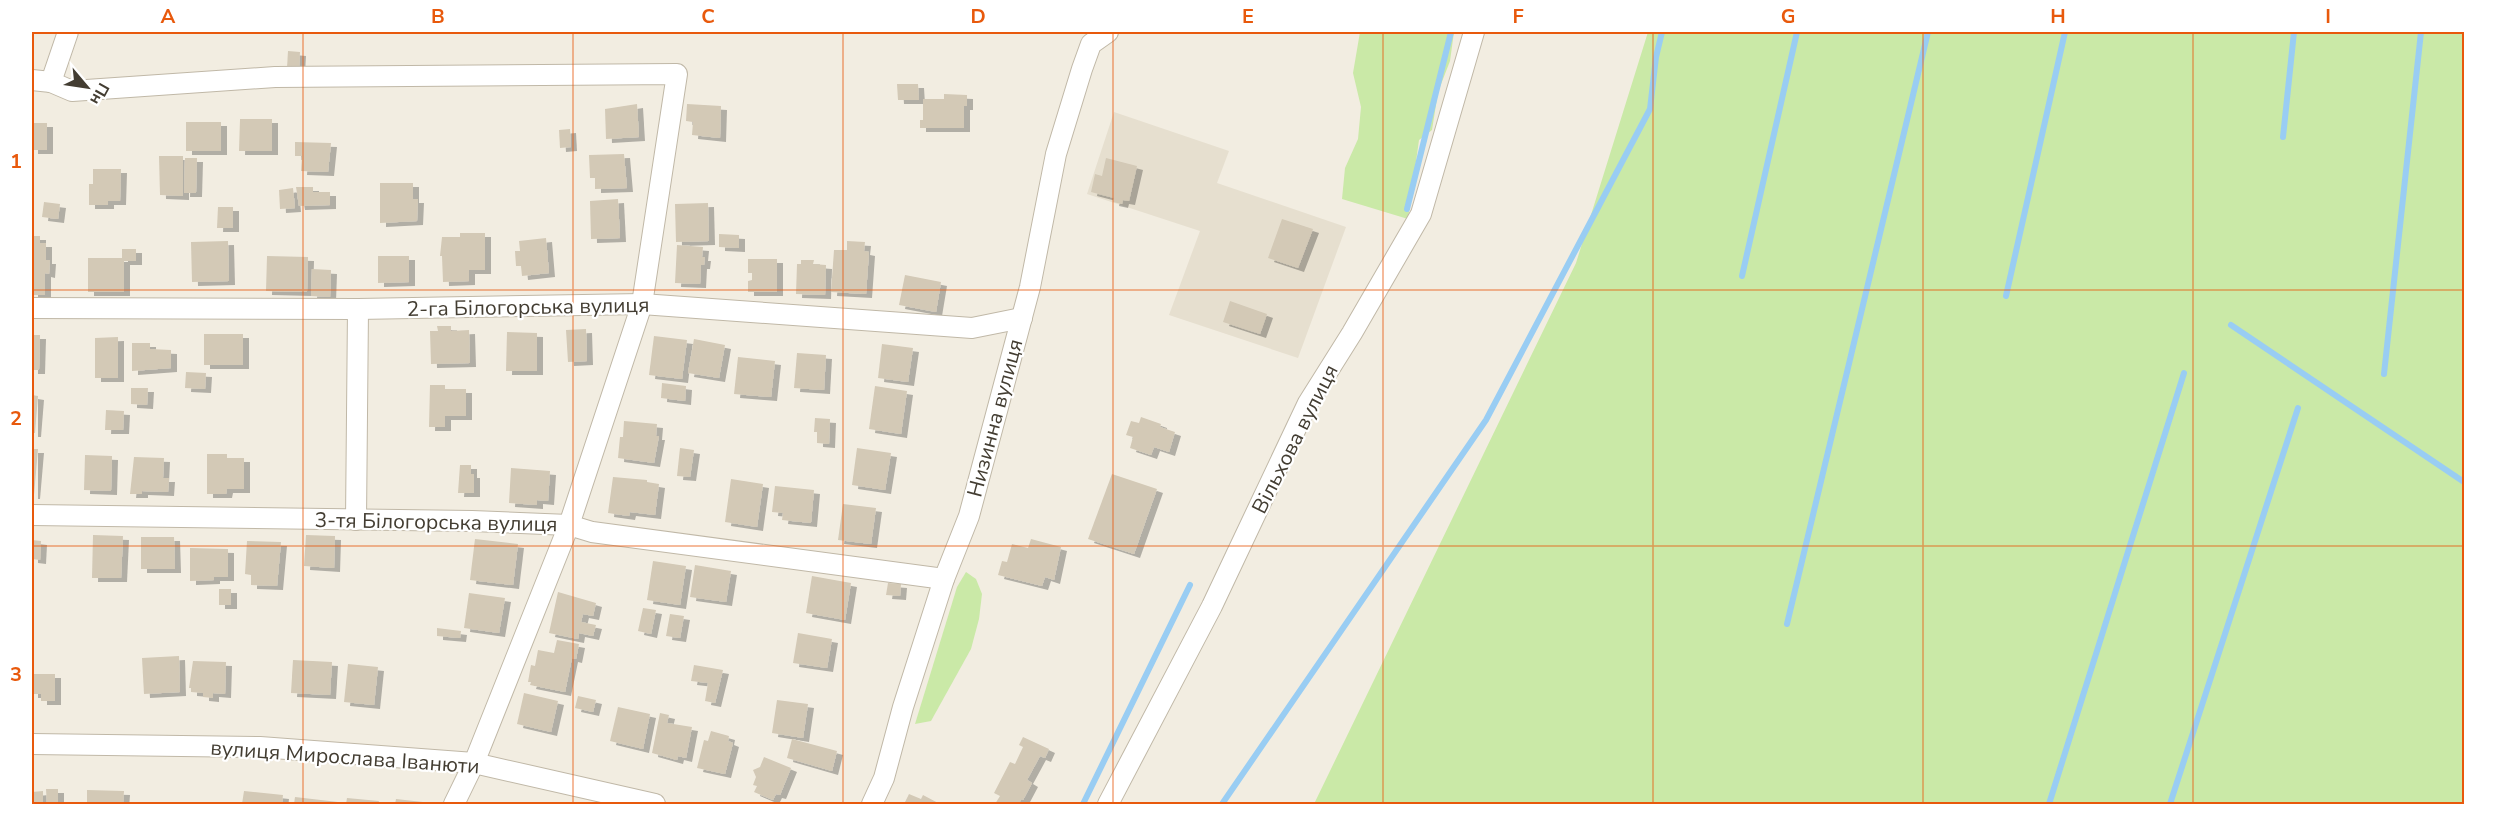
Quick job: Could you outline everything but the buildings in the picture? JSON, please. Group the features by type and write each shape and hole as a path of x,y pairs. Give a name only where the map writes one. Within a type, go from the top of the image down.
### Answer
{"street":[{"path":"51,82 68,32"},
{"name":"Низинна вулиця","path":"872,804 884,778 903,707 944,579 969,516 1022,318 1056,154 1079,78 1092,44 1108,32"},
{"name":"Вільхова вулиця","path":"1108,804 1212,606 1308,403 1352,333 1420,214 1474,32"},
{"path":"32,80 51,82 72,91 275,77 677,74 642,304 569,525 474,763 454,804"},
{"name":"2-га Білогорська вулиця","path":"32,308 357,309 642,304 972,328 1022,318"},
{"path":"356,520 357,309"},
{"name":"3-тя Білогорська вулиця","path":"32,516 472,520 569,525 592,532 944,579"},
{"name":"вулиця Мирослава Іванюти","path":"32,744 260,747 474,763 655,804"}],"shaded area":[{"path":"1114,112 1229,151 1217,183 1346,227 1298,358 1169,315 1200,231 1087,194"}],"green space":[{"path":"1360,32 1454,32 1450,61 1438,92 1432,130 1419,140 1408,219 1342,199 1345,168 1358,139 1361,107 1353,73"},
{"path":"1648,32 2464,32 2464,804 1314,804 1576,263"},
{"path":"966,572 976,579 982,594 979,619 971,649 931,721 915,724 957,587"}],"waterway":[{"path":"1407,209 1451,32"},
{"path":"1222,804 1486,420 1650,109 1656,57 1662,32"},
{"path":"1742,276 1797,32"},
{"path":"1787,624 1928,32"},
{"path":"2006,296 2065,32"},
{"path":"2283,137 2294,32"},
{"path":"2384,374 2421,32"},
{"path":"2231,325 2464,482"},
{"path":"2049,804 2184,373"},
{"path":"2170,804 2298,408"},
{"path":"1083,804 1190,585"}]}
